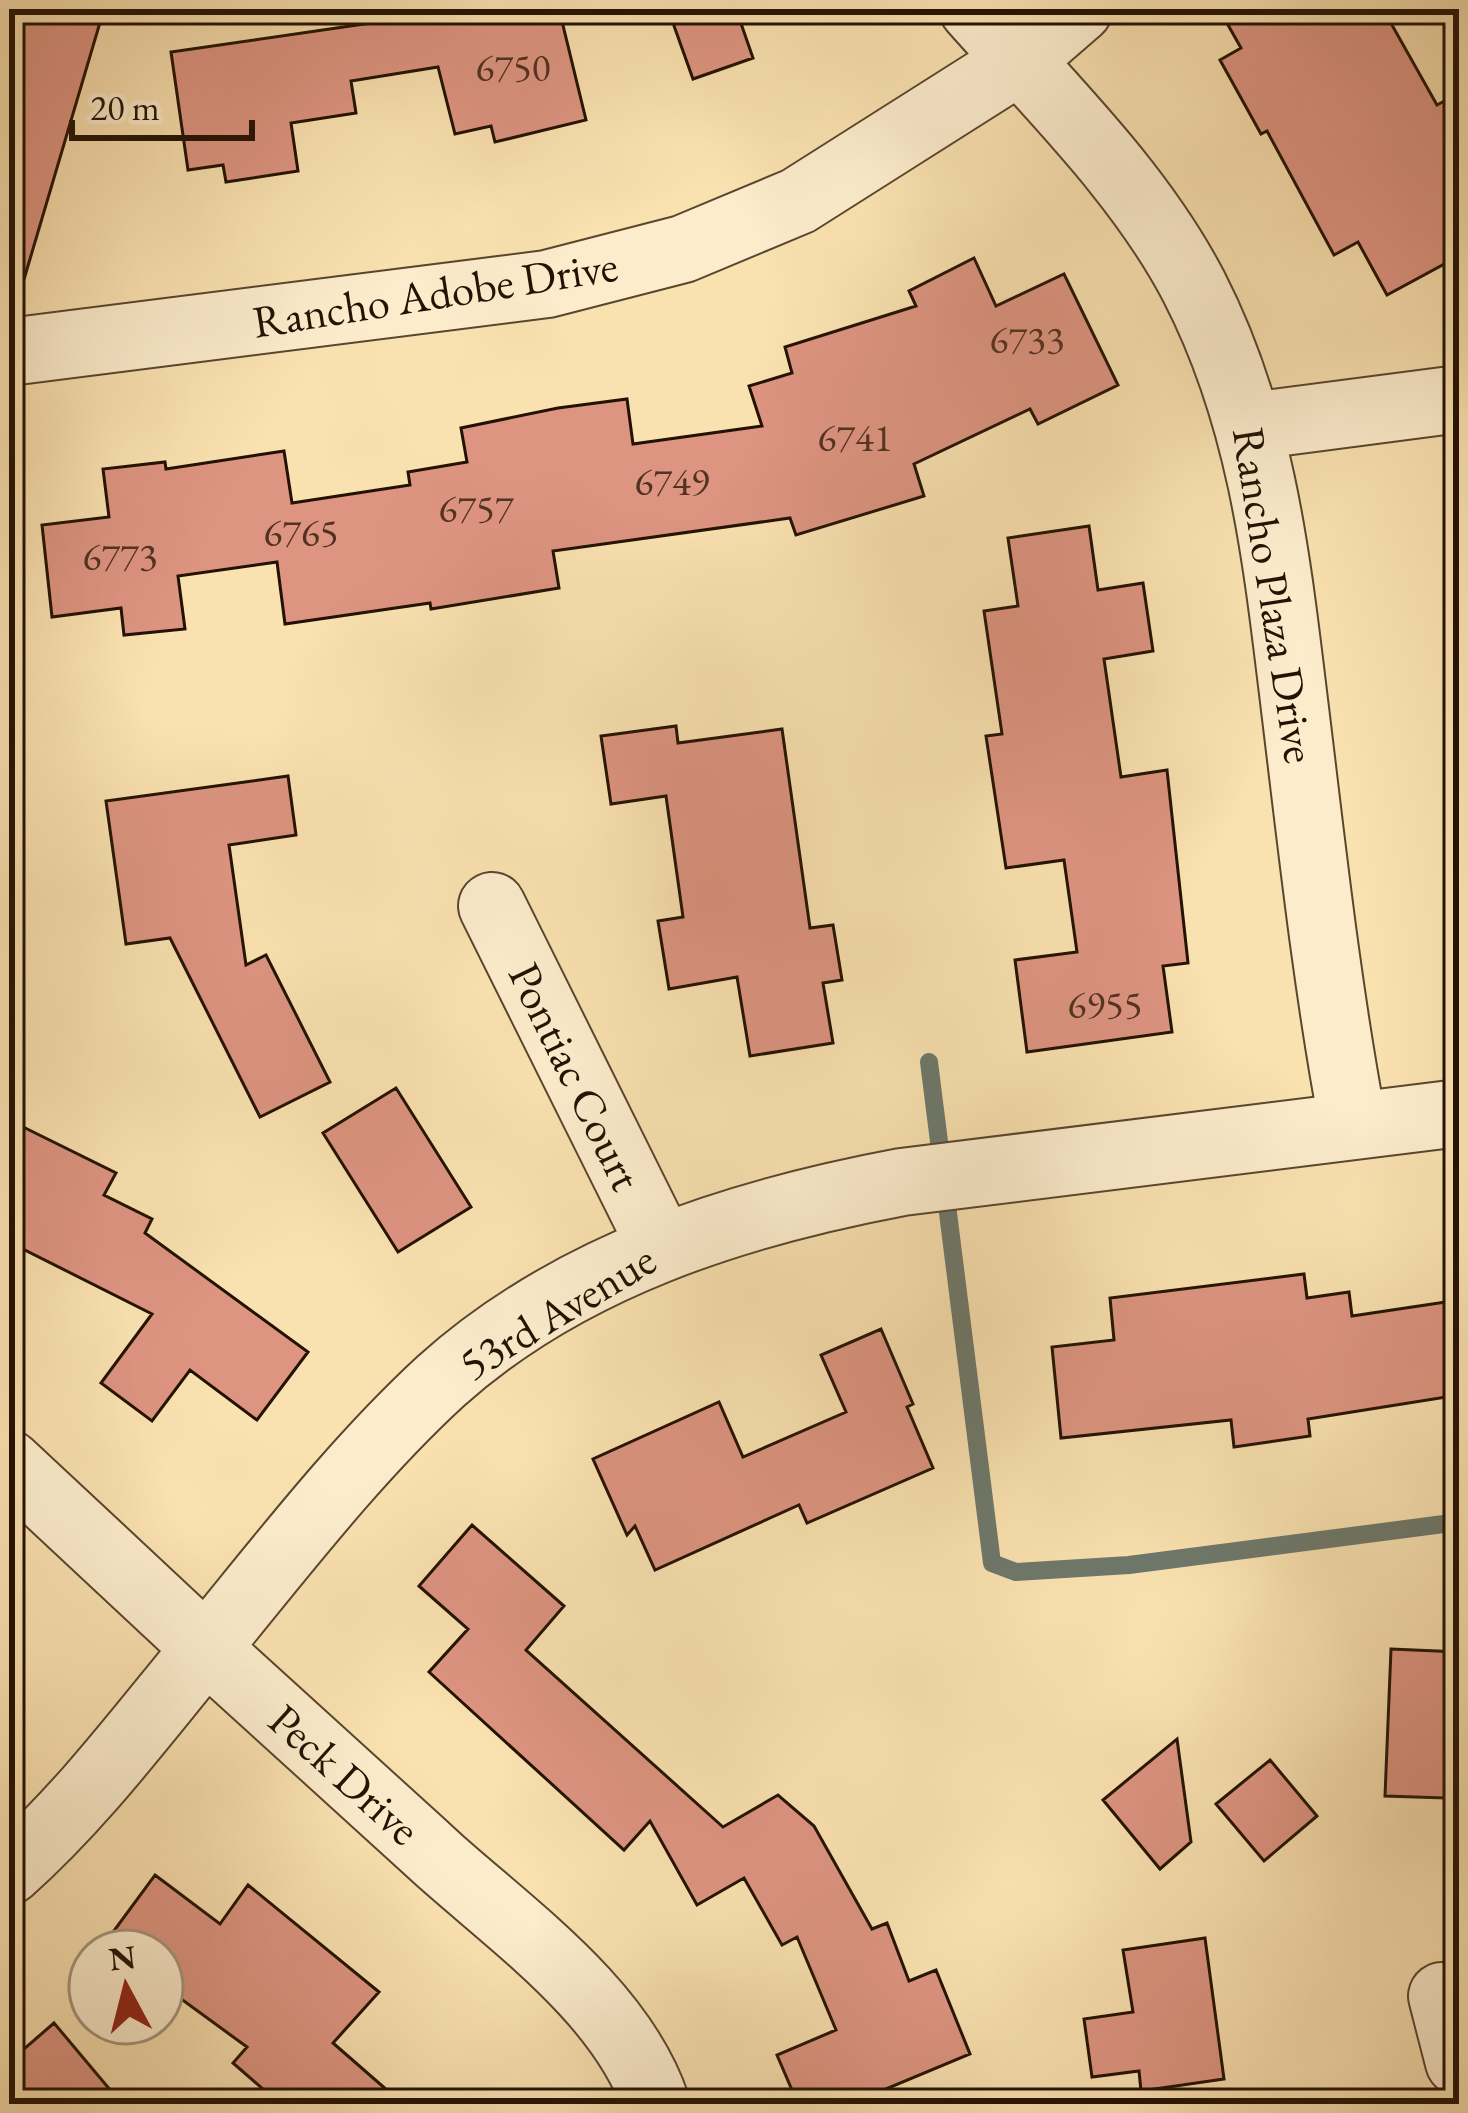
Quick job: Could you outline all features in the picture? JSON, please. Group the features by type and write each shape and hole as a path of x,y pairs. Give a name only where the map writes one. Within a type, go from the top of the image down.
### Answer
{"street":[{"name":"Rancho Plaza Drive","path":"974,9 1139,200 1193,285 1252,426 1271,511 1334,1019 1354,1125"},
{"name":"Rancho Adobe Drive","path":"9,352 547,284 683,249 798,201 1019,61 1078,9"},
{"path":"1252,426 1459,399"},
{"name":"Pontiac Court","path":"492,906 661,1246"},
{"name":"53rd Avenue","path":"9,1871 88,1793 339,1489 442,1380 539,1311 661,1246 826,1197 980,1171 1459,1113"},
{"name":"Peck Drive","path":"9,1465 552,1961 610,2024 647,2078 656,2104"},
{"path":"1442,1996 1459,2062"}],"building":[{"path":"9,9 104,9 22,286 9,284"},
{"path":"424,9 559,9 586,120 495,142 491,126 455,134 438,67 351,81 356,113 291,123 298,171 226,182 223,165 188,170 171,52 426,15"},
{"path":"668,9 736,9 753,58 693,79"},
{"path":"1219,9 1383,9 1437,105 1459,93 1459,256 1387,295 1358,242 1334,255 1267,131 1261,134 1220,60 1241,48"},
{"path":"974,258 996,306 1064,274 1118,385 1038,424 1030,409 914,464 924,496 796,535 790,518 553,551 559,588 431,609 430,603 285,624 277,562 178,576 185,629 124,635 121,608 52,617 42,525 109,517 103,469 165,462 166,469 284,451 292,503 410,485 408,472 467,462 461,428 558,408 627,399 633,444 762,426 749,386 792,373 785,347 916,306 909,291"},
{"path":"1089,526 1098,590 1143,583 1153,651 1104,659 1121,777 1167,770 1188,963 1163,966 1172,1032 1027,1052 1015,960 1077,952 1064,860 1006,868 986,736 1002,734 984,611 1018,606 1008,538"},
{"path":"676,726 678,743 782,729 810,928 833,925 842,980 823,983 833,1043 750,1056 737,977 669,989 658,921 683,917 666,796 611,804 601,736"},
{"path":"288,776 296,835 229,845 246,965 266,955 330,1082 260,1117 170,938 126,944 106,801"},
{"path":"396,1088 471,1207 398,1252 323,1133"},
{"path":"9,1120 116,1173 104,1195 152,1219 145,1233 308,1352 257,1420 190,1370 152,1421 101,1383 152,1314 9,1242"},
{"path":"1304,1274 1307,1298 1349,1292 1352,1316 1459,1300 1459,1395 1308,1419 1310,1436 1234,1447 1231,1420 1061,1438 1052,1347 1114,1340 1110,1298"},
{"path":"881,1329 913,1404 907,1407 933,1468 807,1523 799,1505 655,1570 635,1526 627,1535 593,1459 719,1402 743,1457 846,1412 821,1355"},
{"path":"472,1525 564,1606 526,1650 723,1827 778,1795 814,1826 872,1929 887,1923 909,1981 936,1970 970,2054 850,2104 798,2104 777,2055 836,2030 797,1937 782,1945 744,1878 697,1905 650,1821 624,1850 429,1672 468,1629 419,1586"},
{"path":"1391,1649 1459,1652 1459,1739 1448,1739 1445,1798 1385,1796"},
{"path":"1177,1739 1191,1842 1160,1869 1103,1800"},
{"path":"1270,1760 1317,1816 1264,1861 1216,1804"},
{"path":"155,1875 220,1924 248,1885 379,1992 333,2043 403,2104 280,2104 233,2063 247,2047 186,2003 186,1927 117,1927"},
{"path":"1205,1938 1224,2079 1141,2091 1139,2071 1092,2077 1084,2019 1133,2012 1123,1950"},
{"path":"54,2023 66,2037 66,2047 74,2047 122,2104 36,2104 9,2071 9,2062"}],"waterway":[{"path":"929,1062 992,1563 1016,1572 1129,1565 1459,1522"}]}
